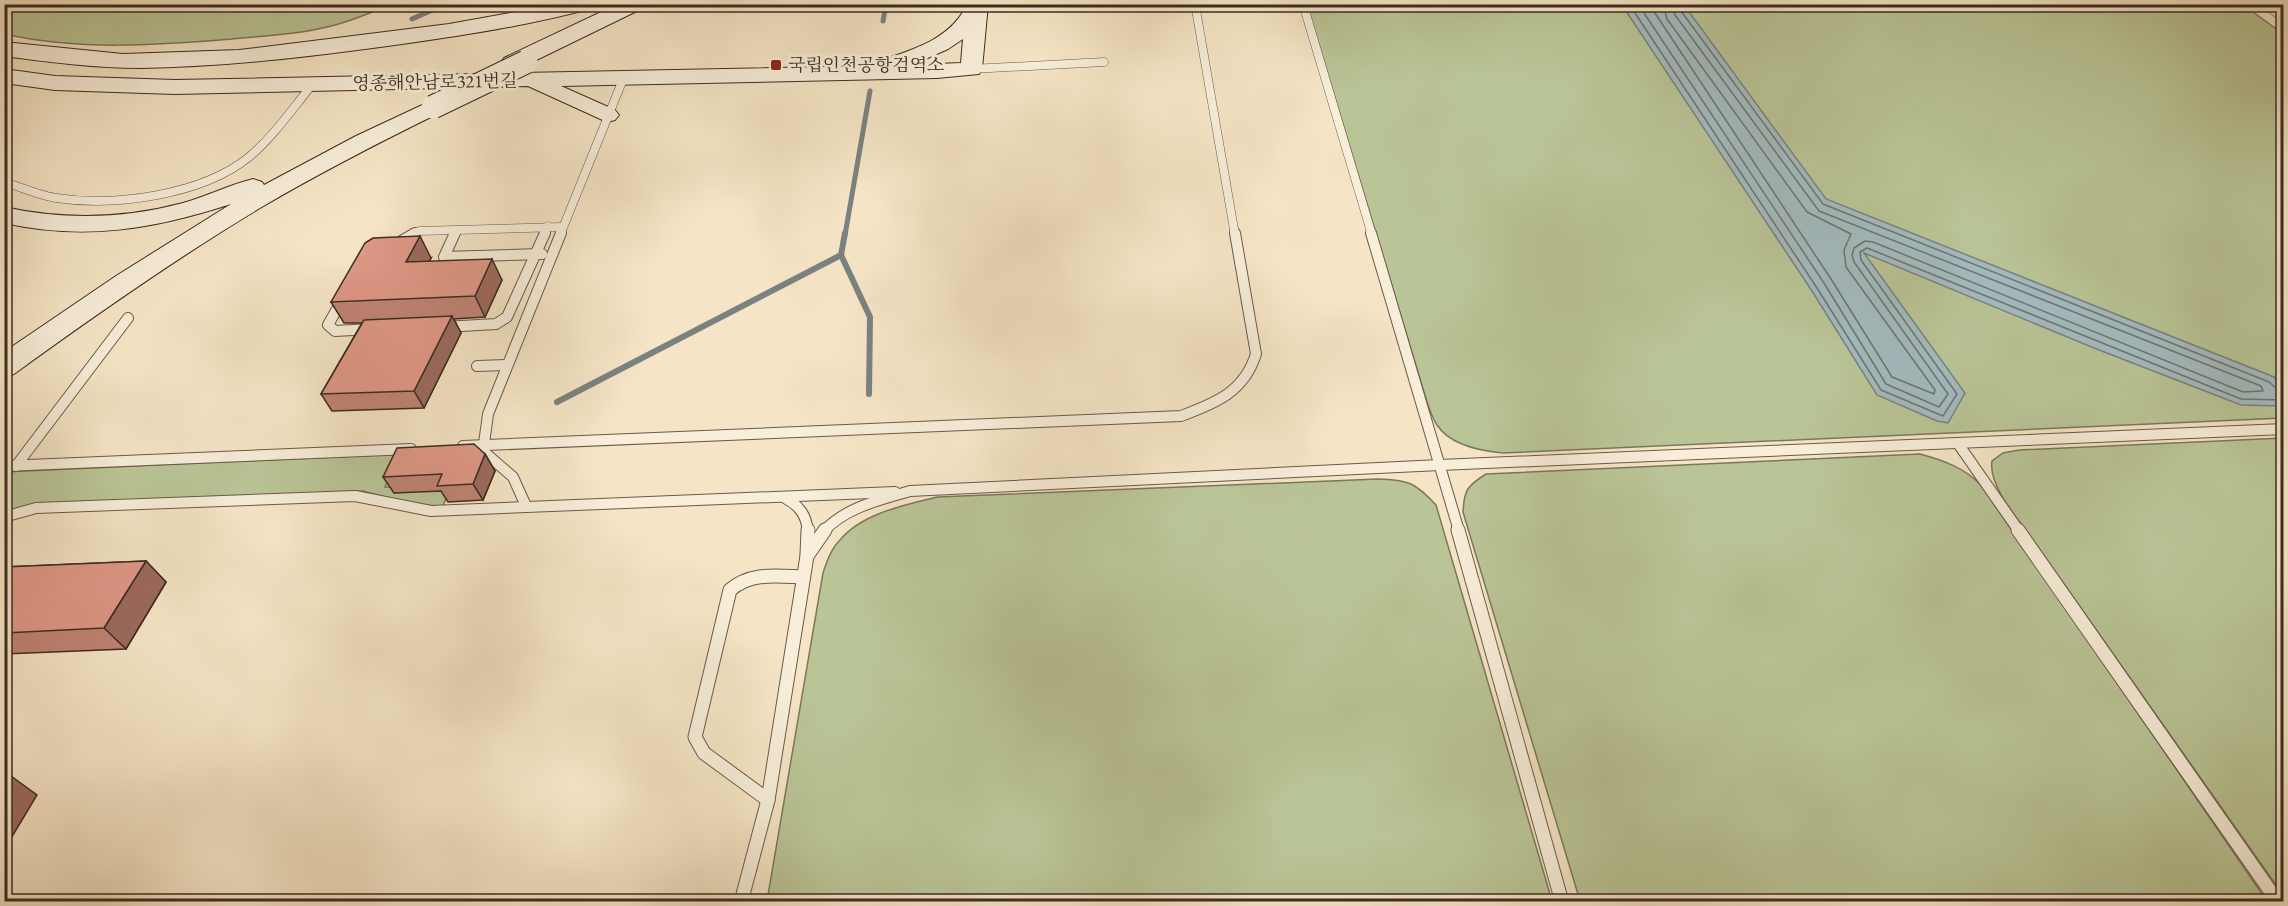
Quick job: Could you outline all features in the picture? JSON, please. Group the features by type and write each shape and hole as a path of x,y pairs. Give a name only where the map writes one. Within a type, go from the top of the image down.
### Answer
{"street":[{"path":"4,49 85,58 197,60 335,47 526,18 586,4"},
{"path":"523,69 636,4"},
{"path":"4,215 24,221 60,225 109,224 190,207 236,194 284,174 427,106 523,69 649,4"},
{"path":"971,69 978,4"},
{"name":"영종해안남로321번길","path":"866,73 944,41 970,20 978,4"},
{"path":"523,69 607,115"},
{"name":"영종해안남로321번길","path":"4,76 55,83 127,87 312,85 523,69 624,77 971,69"},
{"path":"4,367 102,297 252,202 427,106"}],"lane":[{"path":"449,447 1181,416 1208,406 1232,390 1249,374 1256,354 1194,4"},
{"path":"1303,4 1440,465 1562,902"},
{"path":"2250,4 2283,29"},
{"path":"971,69 1104,62"},
{"path":"526,506 513,477 483,450 488,414 624,77"},
{"path":"4,182 57,198 109,200 143,198 189,187 249,158 312,85"},
{"path":"438,327 496,324 507,317 548,226"},
{"path":"390,248 419,231 562,226"},
{"path":"457,230 444,257 551,254"},
{"path":"345,295 328,325 335,331 381,329"},
{"path":"16,466 128,318"},
{"path":"477,366 507,365"},
{"path":"4,517 36,508 355,496 431,511 2283,429"},
{"path":"1959,445 2278,902"},
{"path":"4,466 425,448"},
{"path":"807,556 828,527 842,515 863,505 910,491"},
{"path":"741,902 768,800 807,556 807,518 798,504 780,496"},
{"path":"768,800 704,753 695,737 730,590 738,581 751,576 802,577"}],"path":[{"path":"4,10 109,10 153,4"}],"green space":[{"path":"5,4 392,5 345,22 303,32 146,45 89,45 5,34"},
{"path":"1307,5 2244,5 2283,34 2283,418 1503,453 1467,446 1450,438 1432,417"},
{"path":"2283,438 2283,895 2006,502 1995,481 1992,461 2003,453 2019,450"},
{"path":"467,451 391,473 385,487 397,487 395,493 450,488 443,506 415,505 363,491 41,505 5,512 4,472"},
{"path":"1920,454 1952,465 1967,473 1980,484 2267,901 1580,901 1463,512 1464,498 1468,489 1486,474"},
{"path":"1397,480 1410,484 1422,491 1436,505 1552,901 767,901 823,573 837,544 860,523 885,511 937,497"}],"water":[{"path":"1622,5 1684,5 1826,199 2274,377 2283,388 2283,406 2241,405 2094,348 1864,253 1965,393 1948,423 1937,421 1877,395 1812,291"}],"building":[{"path":"420,236 406,262 492,259 475,296 331,302 365,243 373,238"},
{"path":"452,316 414,391 321,394 364,320"},
{"path":"474,444 485,454 473,484 437,486 442,474 383,477 397,448"},
{"path":"146,561 104,628 4,633 4,567"},
{"path":"4,776 11,776 4,787"}],"waterway":[{"path":"412,19 446,4"},
{"path":"883,21 886,4"},
{"path":"845,235 870,91"},
{"path":"841,255 845,233"},
{"path":"557,402 841,255"},
{"path":"841,255 870,317 869,394"}],"place":[{"name":"국립인천공항검역소","path":"776,65"}]}
